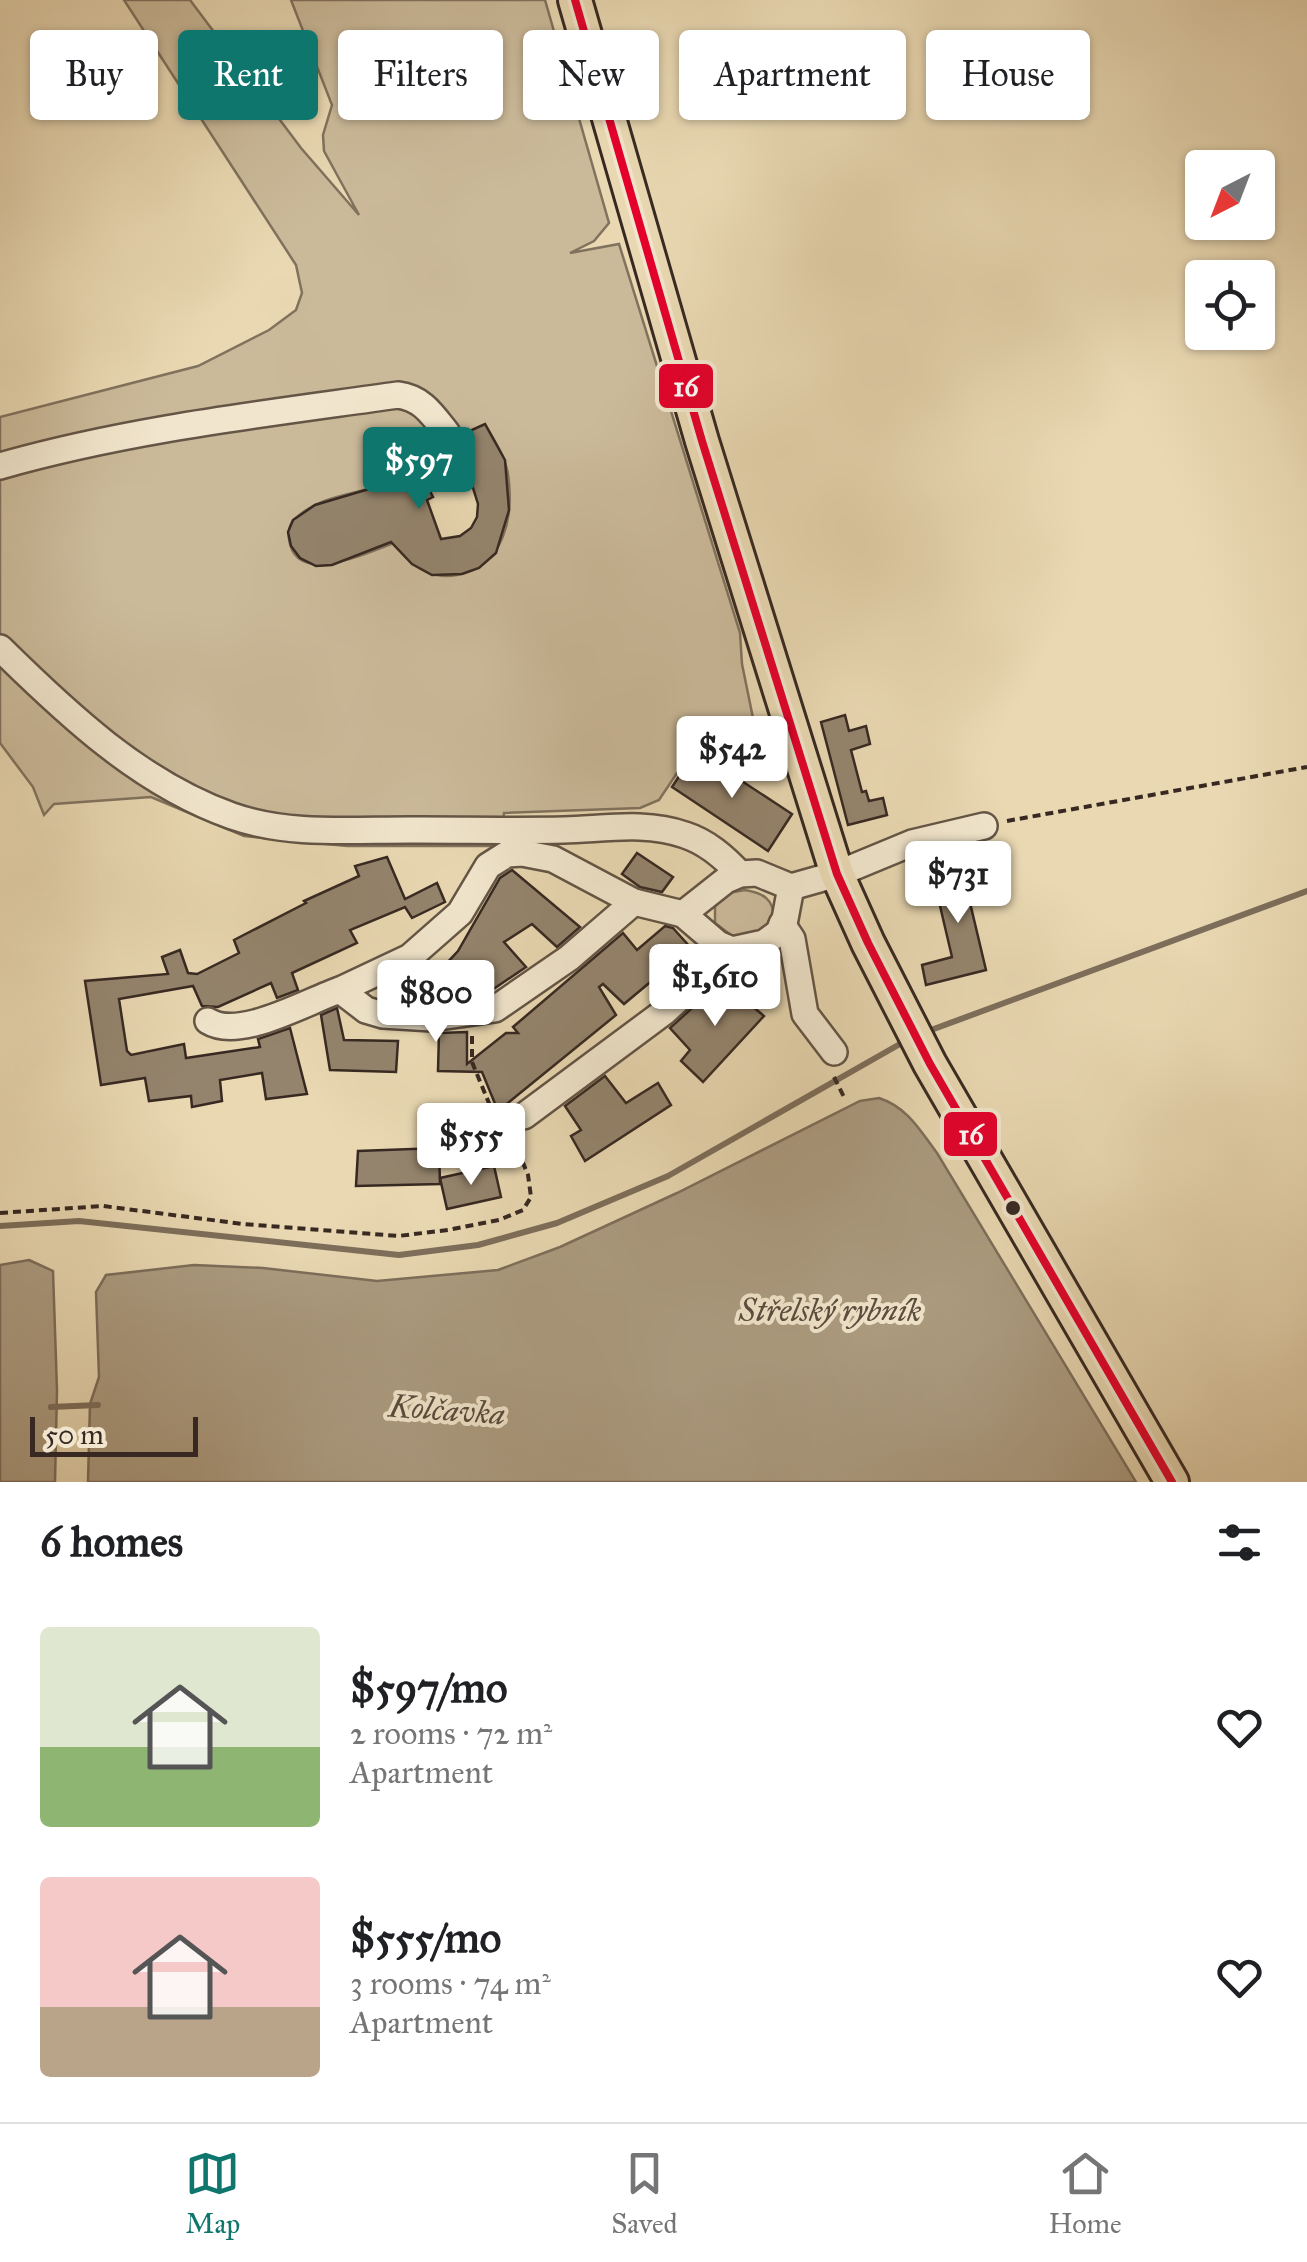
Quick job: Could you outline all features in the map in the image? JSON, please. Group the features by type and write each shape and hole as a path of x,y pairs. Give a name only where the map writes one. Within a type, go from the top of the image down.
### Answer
{"main road":[{"path":"575,0 702,441 837,874 930,1064 1172,1482"}],"street":[{"path":"0,466 56,450 165,428 398,395 422,403 447,433"},
{"path":"0,648 74,718 119,753 179,792 233,816 288,828 340,831 640,826 686,835 724,857 740,874"},
{"path":"683,914 726,880 740,874 756,873 790,887 837,874 912,843 984,826"},
{"path":"208,1022 223,1029 234,1028 278,1015 410,957 460,913 488,866 507,854 554,859 634,902 683,914 718,944 732,950"},
{"path":"518,1125 664,1012 732,950 764,943 778,933 790,887"},
{"path":"340,990 366,1010 383,1015 432,1018 495,1009 554,968 634,902"},
{"path":"782,924 792,939 805,1014 833,1062"}],"path":[{"path":"984,826 1307,767"},
{"path":"0,1213 103,1206 243,1224 398,1236 499,1220 523,1210 531,1197 518,1125 498,1125 472,1062 473,1014"},
{"path":"833,1062 846,1099"}],"shaded area":[{"path":"124,0 190,0 212,30 178,30 178,83 158,52 158,30 143,30"},
{"path":"291,0 545,0 554,30 523,30 523,120 579,120 609,223 594,241 570,253 619,244 740,633 742,664 763,767 748,779 695,746 659,800 640,808 504,813 501,846 347,846 244,836 151,797 54,804 44,815 33,787 0,743 0,417 198,366 269,330 296,310 302,293 296,265 202,120 280,120 359,215 324,151 323,135 332,105 318,69 318,30 303,30","holes":["485,424 502,454 509,490 507,522 496,550 473,570 448,576 426,572 402,553 408,538 360,556 322,564 295,555 289,530 306,510 388,483 456,434"]},
{"path":"745,890 766,898 774,919 765,932 735,938 715,923 715,906 728,893"}],"water":[{"name":"Střelský rybník","path":"879,1098 905,1113 937,1153 1136,1482 88,1482 90,1404 99,1377 96,1292 106,1275 194,1265 263,1268 377,1281 498,1270 560,1247 677,1193 860,1101"},
{"path":"29,1260 53,1271 55,1482 0,1482 0,1265"}],"building":[{"path":"485,424 505,460 509,510 496,553 479,568 462,574 432,575 412,564 391,542 332,565 316,566 300,558 291,546 288,532 293,520 315,505 393,482 438,446 456,446 463,434","holes":["467,469 478,504 471,528 460,536 441,539 427,500 433,497 430,491"]},
{"path":"845,715 849,731 866,726 870,744 851,750 862,792 866,791 869,801 883,798 887,815 848,825 821,722"},
{"path":"696,751 792,814 768,851 672,787"},
{"path":"637,853 673,877 662,892 640,887 622,874"},
{"path":"387,857 405,899 437,883 445,902 412,918 405,907 350,930 357,943 292,973 298,990 277,998 271,983 218,1007 202,1006 193,986 119,999 127,1051 131,1055 184,1044 186,1058 260,1047 258,1039 290,1028 307,1094 266,1099 262,1073 220,1080 222,1101 192,1107 191,1096 149,1101 145,1078 101,1085 85,981 168,974 162,957 180,950 188,973 197,974 239,953 234,940 359,876 355,866"},
{"path":"984,863 988,881 966,886 986,970 926,985 922,965 952,957 933,876"},
{"path":"512,870 580,927 557,947 532,924 504,942 526,967 486,994 467,972 467,981 451,998 431,980 458,951 500,878"},
{"path":"665,926 673,928 691,948 624,1004 603,984 599,987 616,1015 498,1111 482,1072 438,1071 439,1033 467,1032 467,1064 506,1033 518,1033 513,1027 623,933 637,950"},
{"path":"722,981 764,1016 703,1082 681,1061 690,1050 670,1028"},
{"path":"337,1008 344,1040 398,1041 396,1072 330,1070 321,1015"},
{"path":"605,1076 626,1103 658,1083 671,1105 585,1161 571,1136 581,1130 565,1106"},
{"path":"439,1148 440,1184 356,1186 358,1151"},
{"path":"494,1166 501,1197 447,1209 440,1178"}],"waterway":[{"path":"923,1033 1307,891"},
{"path":"0,1226 79,1221 399,1255 478,1245 557,1223 668,1176 907,1040"},
{"name":"Kolčavka","path":"51,1407 98,1405"}],"transit line":[{"name":"16","path":"575,0 702,441 837,874 930,1064 1172,1482"}]}
